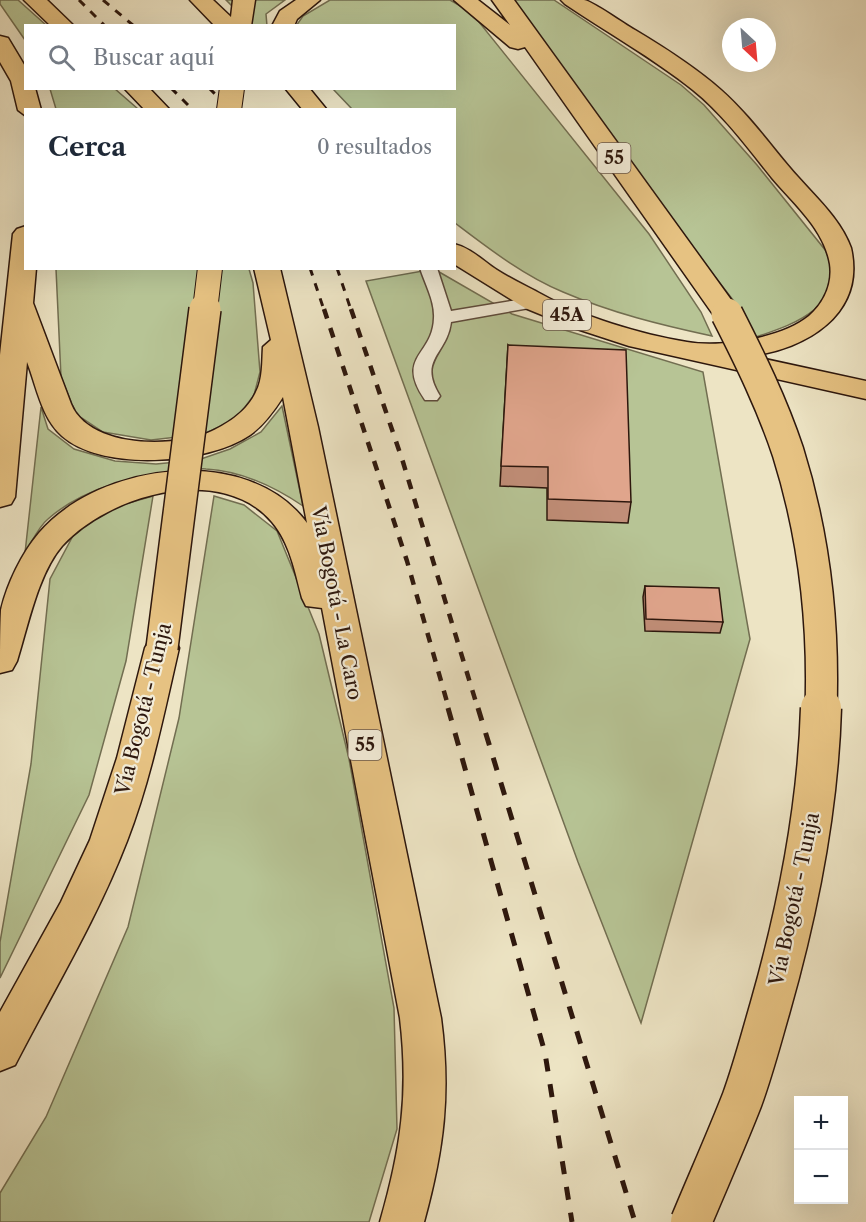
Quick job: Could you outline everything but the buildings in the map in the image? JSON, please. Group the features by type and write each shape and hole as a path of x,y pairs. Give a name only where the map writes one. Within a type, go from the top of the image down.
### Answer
{"main road":[{"path":"35,0 61,24"},
{"path":"201,0 226,24"},
{"path":"240,24 243,0"},
{"path":"284,24 288,16 309,0"},
{"path":"465,0 551,70"},
{"name":"Vía Bogotá - Tunja","path":"503,0 727,314 760,380 784,443 809,536 820,627 821,727 811,839 785,962 742,1099 691,1222"},
{"path":"572,0 700,84 720,101 816,215 838,245 846,269 842,293 829,314 796,335 774,343 730,350 692,351"},
{"path":"0,43 24,88"},
{"path":"24,90 29,108"},
{"path":"137,90 157,108"},
{"path":"230,108 232,90"},
{"path":"298,90 314,108"},
{"name":"45A","path":"456,253 489,276 535,302 595,326 639,340 866,390"},
{"path":"0,497 7,364 19,303 24,254"},
{"name":"Vía Bogotá - Tunja","path":"0,1052 68,927 99,864 133,767 162,648 210,270"},
{"name":"Vía Bogotá - La Caro","path":"268,270 279,311 374,793 418,993 425,1041 426,1095 417,1173 402,1222"},
{"path":"19,303 48,381 56,410 72,430 98,444 136,451 179,451 216,442 247,423 270,396 276,376 279,311"},
{"path":"0,661 29,578 50,540 72,521 101,502 137,488 169,482 206,480 244,489 272,504 294,528 311,574 374,793"}],"lane":[{"path":"429,270 443,318 442,327 422,369 421,378 431,396"},
{"path":"443,318 535,302"}],"green space":[{"path":"0,0 18,0 45,24 24,24 24,39 0,4"},
{"path":"226,0 285,0 266,14 267,24 250,24"},
{"path":"330,0 450,0 471,12 649,234 701,312 712,336 637,318 563,292 520,270 456,224 456,108 351,108 334,90 456,90 456,24 297,24 303,16"},
{"path":"512,0 554,0 681,85 704,105 757,165 826,251 831,270 830,286 824,299 815,309 788,325 756,337 740,309 691,246"},
{"path":"50,90 116,90 137,108 56,108"},
{"path":"56,270 249,270 253,283 260,372 254,395 236,419 204,434 151,440 103,432 76,414 61,377"},
{"path":"436,270 512,314 703,372 750,639 641,1023 578,862 366,281"},
{"path":"282,406 303,506 269,486 219,470 203,469 144,476 110,485 62,508 44,522 25,553 41,407 48,429 74,449 115,461 156,464 198,460 230,449 261,432"},
{"path":"153,496 126,661 89,795 0,978 0,942 31,764 50,579 75,532 111,508"},
{"path":"214,496 244,505 277,531 319,634 349,759 394,1008 397,1129 369,1222 0,1222 0,1193 46,1117 128,927 179,718"}],"railway":[{"path":"79,0 103,24"},
{"path":"103,0 132,24"},
{"path":"173,90 191,108"},
{"path":"211,90 229,108"},
{"path":"311,270 324,310"},
{"path":"338,270 351,310"},
{"path":"324,309 407,561 449,709"},
{"path":"351,309 403,462 478,709"},
{"path":"448,708 545,1053 572,1222"},
{"path":"478,708 635,1222"}]}
